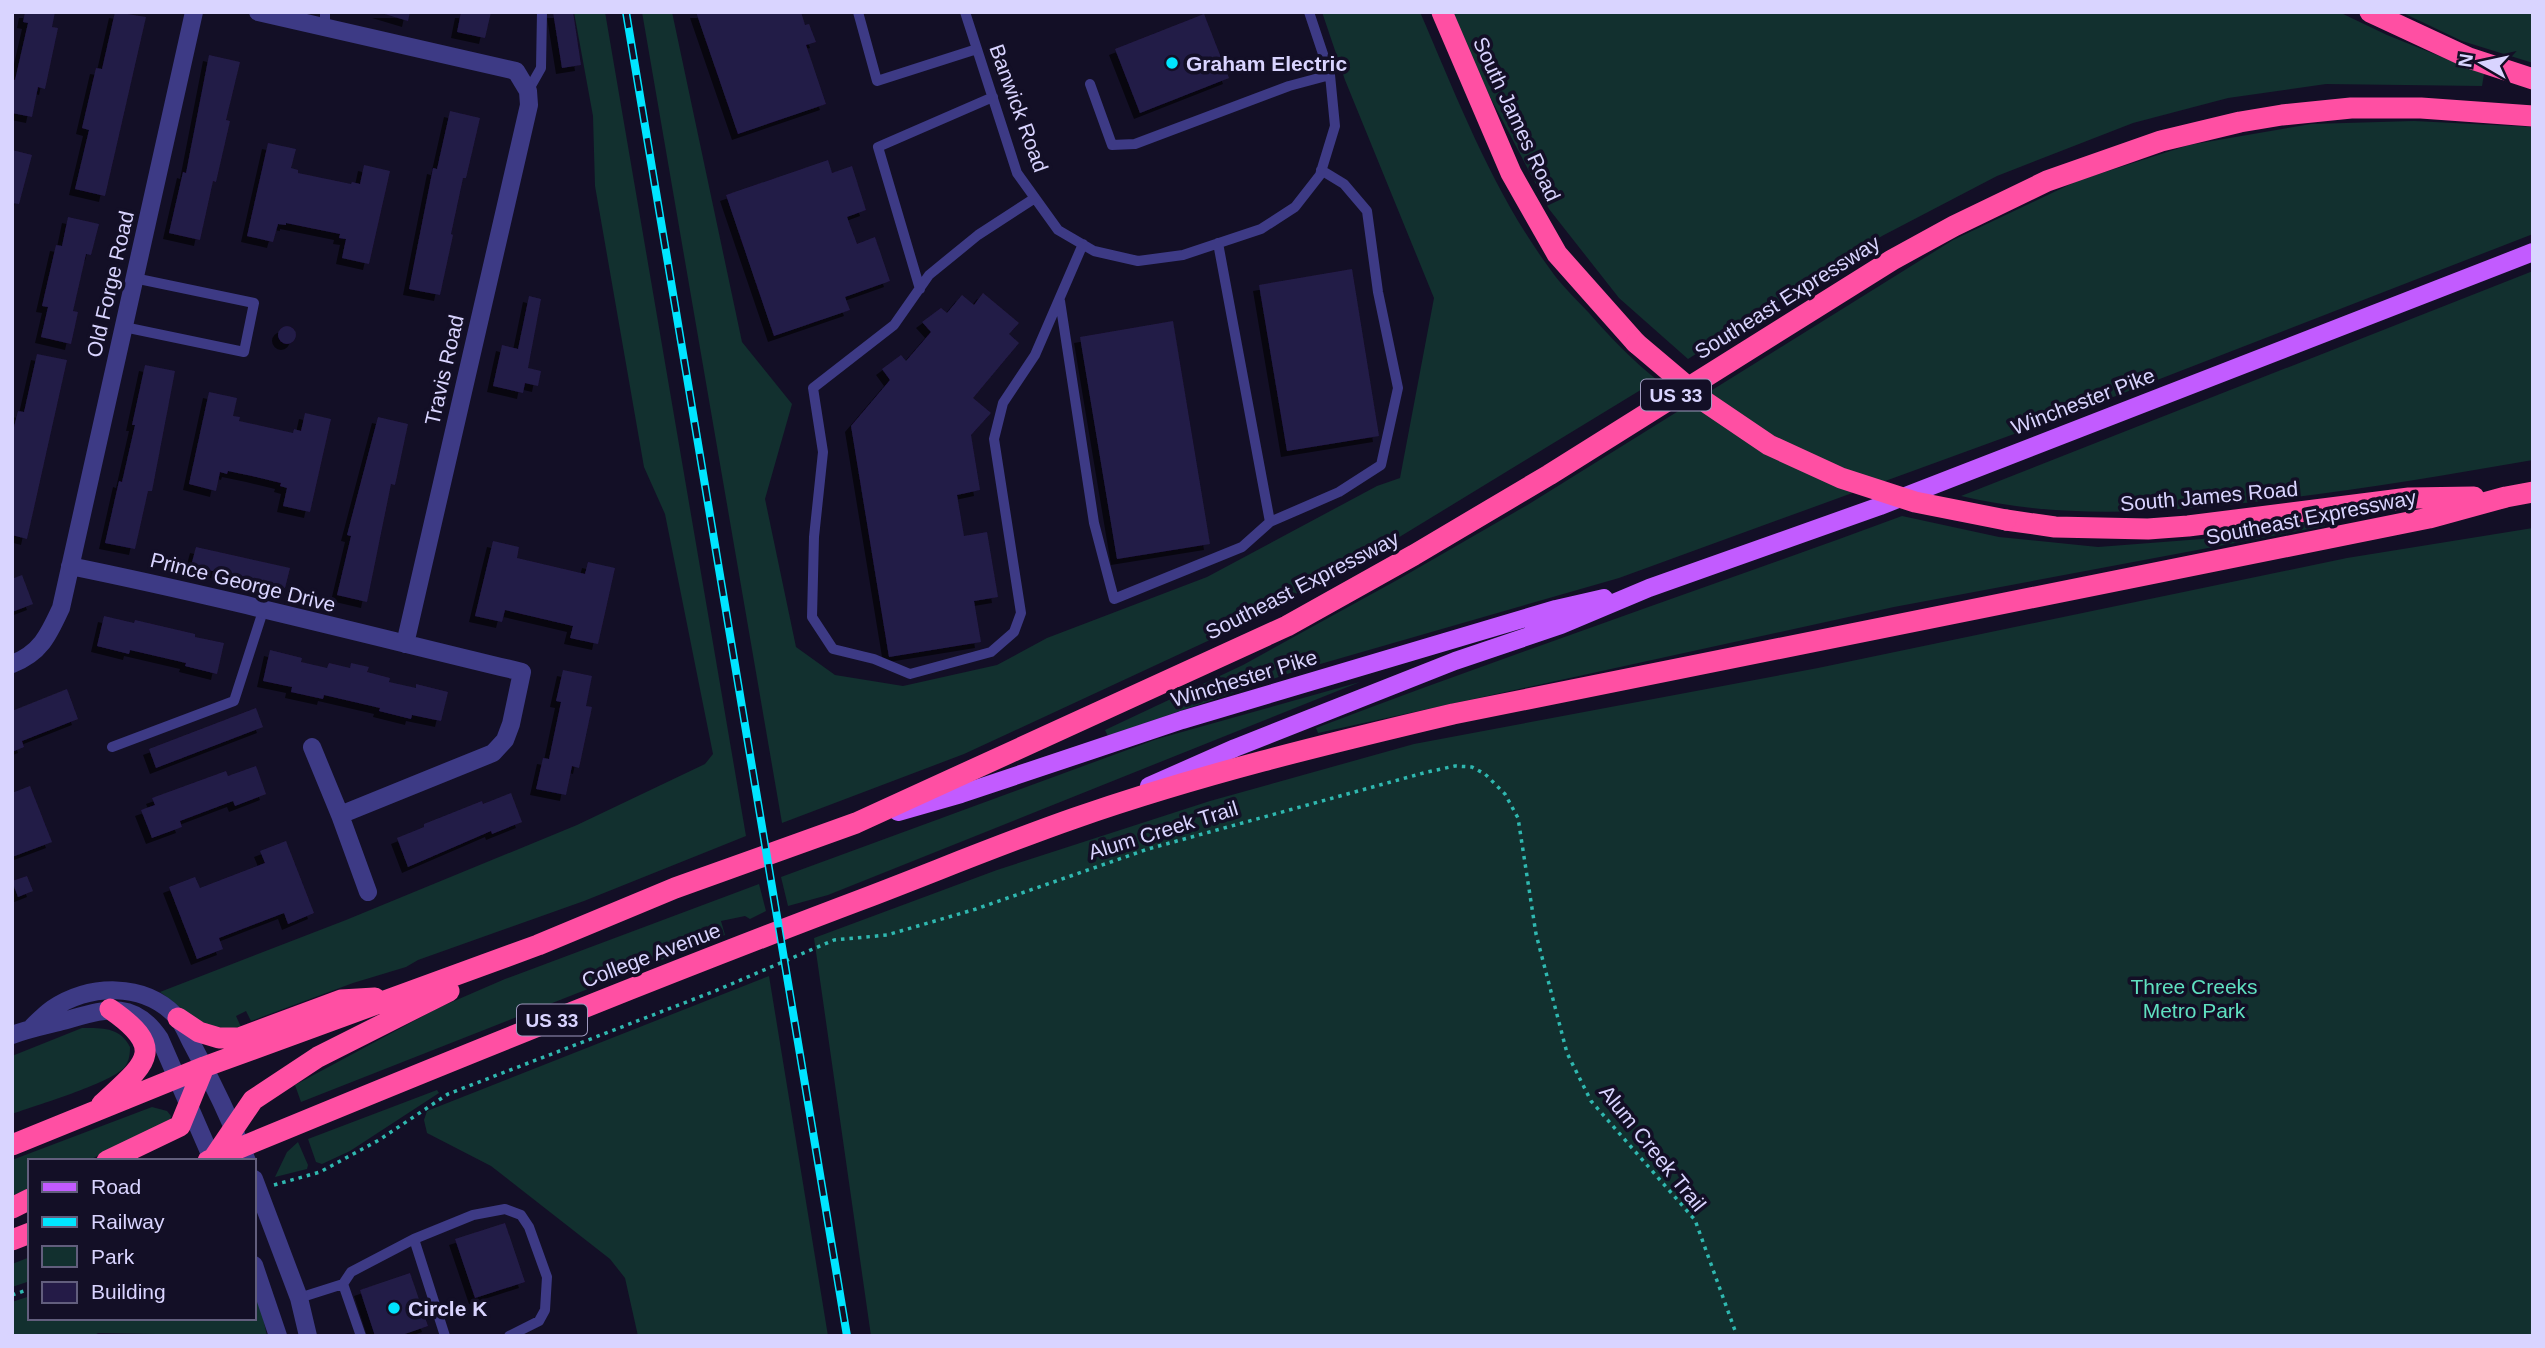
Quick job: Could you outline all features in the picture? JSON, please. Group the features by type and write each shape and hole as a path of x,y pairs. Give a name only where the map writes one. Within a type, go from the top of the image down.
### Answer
{"highway":[{"name":"South James Road","path":"1442,12 1511,173 1557,254 1636,343 1707,403 1769,445 1841,478 1915,502 2054,527 2148,529 2409,498 2507,497"},
{"path":"2370,12 2469,58 2533,79"},
{"name":"Southeast Expressway","path":"856,823 1287,625 1414,555 1549,475 1903,253 2047,181 2161,141 2228,124 2282,115 2351,108 2421,108 2533,116"},
{"name":"Southeast Expressway","path":"1075,818 1198,780 1453,714 2429,518 2533,492"},
{"name":"College Avenue","path":"213,1159 562,1016 1075,818"},
{"name":"US 33","path":"12,1145 204,1067 402,996 538,945 675,888 856,823"},
{"path":"240,1146 253,1100 318,1058 538,945"},
{"path":"178,1018 199,1032 219,1038 239,1038 341,1000 402,996"},
{"path":"90,1114 134,1074 143,1064 145,1056 141,1035 110,1009"},
{"path":"111,1159 180,1126 204,1067"},
{"path":"12,1208 28,1200"}],"main road":[{"name":"Winchester Pike","path":"1075,818 1248,742 1455,661 1561,625 1649,588 1880,506 2533,251"},
{"name":"Winchester Pike","path":"856,823 961,794 1182,720 1389,657 1556,609 1649,588"}],"street":[{"name":"Old Forge Road","path":"70,566 194,12"},
{"path":"258,12 325,20 516,71 524,80 529,98"},
{"name":"Travis Road","path":"405,644 529,98"},
{"path":"12,664 47,640 61,608 70,566"},
{"name":"Prince George Drive","path":"70,566 166,586 522,671 511,724 505,740 493,753 340,815"},
{"path":"312,747 368,892"},
{"path":"32,1027 52,1009 83,994 127,990 161,1004 178,1018 240,1146"},
{"path":"12,1035 32,1027 110,1009 133,1013 152,1027 160,1039 211,1159"},
{"path":"256,1184 299,1298 308,1336"},
{"path":"256,1270 278,1336"}],"lane":[{"path":"529,98 541,68 542,12"},
{"path":"858,12 877,81 977,49"},
{"name":"Banwick Road","path":"965,12 1017,173 1058,230 1094,251 1138,261 1183,256 1261,229 1295,207 1321,170 1335,126 1330,75 1309,12"},
{"path":"1090,84 1112,145 1135,144 1289,86 1330,75"},
{"path":"920,289 878,146 993,97"},
{"path":"1060,301 1094,523 1114,599 1242,547 1270,522 1339,492 1381,466 1398,388 1378,292 1367,211 1344,184 1321,170"},
{"path":"1035,198 978,235 929,275 894,325 813,388 823,452 814,537 812,617 833,649 874,659 910,674 991,652 1014,632 1021,613 994,439 1003,403 1035,355 1083,244"},
{"path":"1219,243 1270,522"},
{"path":"124,327 244,352 254,303 134,278"},
{"path":"112,747 234,701 263,611"},
{"path":"299,1298 343,1284 351,1272 414,1239 473,1215 505,1209 521,1215 529,1227 547,1277 545,1310 539,1321 509,1336"},
{"path":"414,1239 445,1336"},
{"path":"343,1284 361,1336"}],"path":[{"name":"Alum Creek Trail","path":"275,1185 320,1172 379,1140 448,1094 715,991 834,940 887,935 976,909 1148,849 1427,772 1455,766 1472,767 1485,774 1505,794 1518,818 1536,934 1567,1053 1591,1101 1695,1220 1737,1336"}],"green space":[{"path":"574,12 605,12 746,836 584,901 418,960 406,967 353,983 251,1021 246,1011 236,1016 241,1027 228,1028 206,1024 160,992 346,920 577,825 705,764 713,754 665,514 644,467 595,186 593,116"},
{"path":"642,12 672,12 742,342 792,404 765,499 796,647 835,675 903,686 997,665 1047,638 1207,577 1377,486 1400,478 1434,298 1345,80 1322,12 1420,12 1478,145 1511,209 1530,239 1554,275 1622,348 1657,380 1383,547 1212,639 964,754 782,823"},
{"path":"1453,12 2339,12 2387,35 2484,74 2482,86 2326,84 2228,98 2133,123 1997,176 1882,236 1688,359 1619,298 1549,209 1477,72"},
{"path":"2401,12 2533,12 2533,63 2462,41"},
{"path":"2414,121 2533,127 2533,234 2072,413 1619,578 1296,671 1108,736 1105,730 1243,665 1399,579 1529,504 1953,240 2077,181 2189,145 2311,124"},
{"path":"2533,271 2533,460 2323,493 2180,509 2071,511 1961,496"},
{"path":"1902,516 1999,537 2098,547 2202,539 2324,519 2325,526 1894,607 1318,733 1316,728 1462,674"},
{"name":"Three Creeks Metro Park","path":"2533,528 2533,1336 871,1336 814,938 997,870 1210,801 1414,744 1818,668 2347,558"},
{"path":"1360,682 828,895 788,906 781,877 1157,739"},
{"path":"759,884 766,911 750,919 745,916 721,921 725,935 301,1102 295,1085 438,1008 505,979"},
{"path":"769,976 828,1336 638,1336 625,1278 610,1259 491,1166 427,1133 424,1120 427,1111"},
{"path":"82,1028 116,1032 126,1040 130,1047 124,1068 103,1081 12,1114 12,1056"},
{"path":"437,1090 439,1093 350,1151 322,1164 316,1162 308,1139"},
{"path":"152,1107 167,1111 171,1116 170,1122 91,1159 28,1159 28,1189 12,1196 12,1160"},
{"path":"298,1142 308,1165 307,1169 275,1177 287,1152"},
{"path":"28,1258 28,1282 12,1287 12,1264"},
{"path":"28,1297 28,1320 256,1320 256,1297 267,1336 98,1333 93,1336 12,1336 12,1302"}],"building":[{"path":"25,12 55,12 52,27 58,28 45,89 38,87 32,117 12,113 12,79 15,80 28,23 23,22"},
{"path":"115,12 146,17 105,196 75,189 89,130 82,128 96,68 102,69"},
{"path":"378,12 410,12 408,21"},
{"path":"461,12 491,12 485,38 457,32"},
{"path":"553,12 573,12 581,65 562,68"},
{"path":"696,12 801,12 805,25 809,24 816,42 806,45 826,104 738,134"},
{"name":"Graham Electric","path":"1204,14 1229,78 1140,113 1115,49"},
{"path":"209,55 240,62 226,120 230,121 200,240 169,233 183,172 186,173"},
{"path":"450,111 480,118 466,178 463,178 440,295 409,289 433,168 437,169"},
{"path":"268,143 296,149 291,168 298,170 298,173 360,184 364,165 390,171 369,264 342,258 346,239 339,238 340,234 286,223 278,224 273,242 247,236"},
{"path":"12,150 32,155 19,204 12,203"},
{"path":"828,160 832,173 852,166 866,210 847,217 857,244 875,237 890,281 845,297 850,310 774,336 726,195"},
{"path":"68,217 99,224 91,255 86,254 73,311 78,312 71,344 41,337 48,307 42,306 56,245 62,246"},
{"path":"1352,269 1379,436 1287,451 1259,285"},
{"path":"983,293 1019,323 1009,334 1019,343 973,398 991,413 971,435 980,490 957,495 964,536 987,532 998,597 974,601 981,642 889,657 851,426 890,380 882,369 901,355 906,361 931,332 922,322 941,308 947,313 962,295 974,305"},
{"path":"529,296 541,299 528,368 541,371 538,386 525,383 523,393 493,386 502,345 518,349"},
{"path":"1173,321 1210,544 1117,559 1080,337"},
{"path":"283,326 291,326 296,335 294,342 283,344 278,339 278,331"},
{"path":"37,354 67,360 27,539 12,535 12,435 18,411 24,412"},
{"path":"145,365 175,371 152,491 148,491 135,549 105,543 135,425 132,425"},
{"path":"209,392 237,398 233,416 240,417 239,421 293,433 294,429 301,431 305,413 331,419 310,512 283,506 287,488 280,486 281,483 252,476 220,472 216,491 189,484"},
{"path":"378,417 408,424 395,485 391,484 367,602 337,595 351,536 347,535"},
{"path":"493,541 519,547 517,558 585,574 588,562 615,568 598,644 570,638 573,626 505,610 502,622 475,616"},
{"path":"196,547 290,568 285,588 191,566"},
{"path":"22,575 33,604 12,612 12,579"},
{"path":"104,616 134,623 135,620 224,643 217,674 185,666 186,663 130,650 129,654 97,646"},
{"path":"270,650 302,658 301,662 327,668 329,663 350,668 351,663 369,667 367,672 390,678 389,682 416,688 416,684 448,692 441,721 412,715 411,719 379,711 380,708 324,695 323,699 291,692 292,687 263,681"},
{"path":"563,670 592,676 586,706 592,707 579,768 572,766 566,795 536,789 543,758 549,759 561,702 556,701"},
{"path":"67,689 78,719 22,741 24,747 12,752 12,711"},
{"path":"256,708 263,727 156,768 149,749"},
{"path":"256,766 266,794 235,806 233,801 180,821 182,827 152,838 141,810 155,805 152,798 226,771 228,776"},
{"path":"30,786 52,842 12,857 12,793"},
{"path":"511,793 522,822 492,834 491,831 408,867 397,838 482,801 483,804"},
{"path":"286,841 314,913 288,924 284,913 219,938 223,949 197,959 169,887 195,877 200,888 265,863 260,851"},
{"path":"27,876 33,891 18,897 12,881"},
{"path":"505,1223 525,1282 475,1298 455,1239"},
{"name":"Circle K","path":"410,1273 428,1326 399,1336 375,1336 360,1290"}],"railway":[{"path":"626,12 847,1336"}],"place":[{"name":"Graham Electric","path":"1172,63"},
{"name":"Circle K","path":"394,1308"}]}
